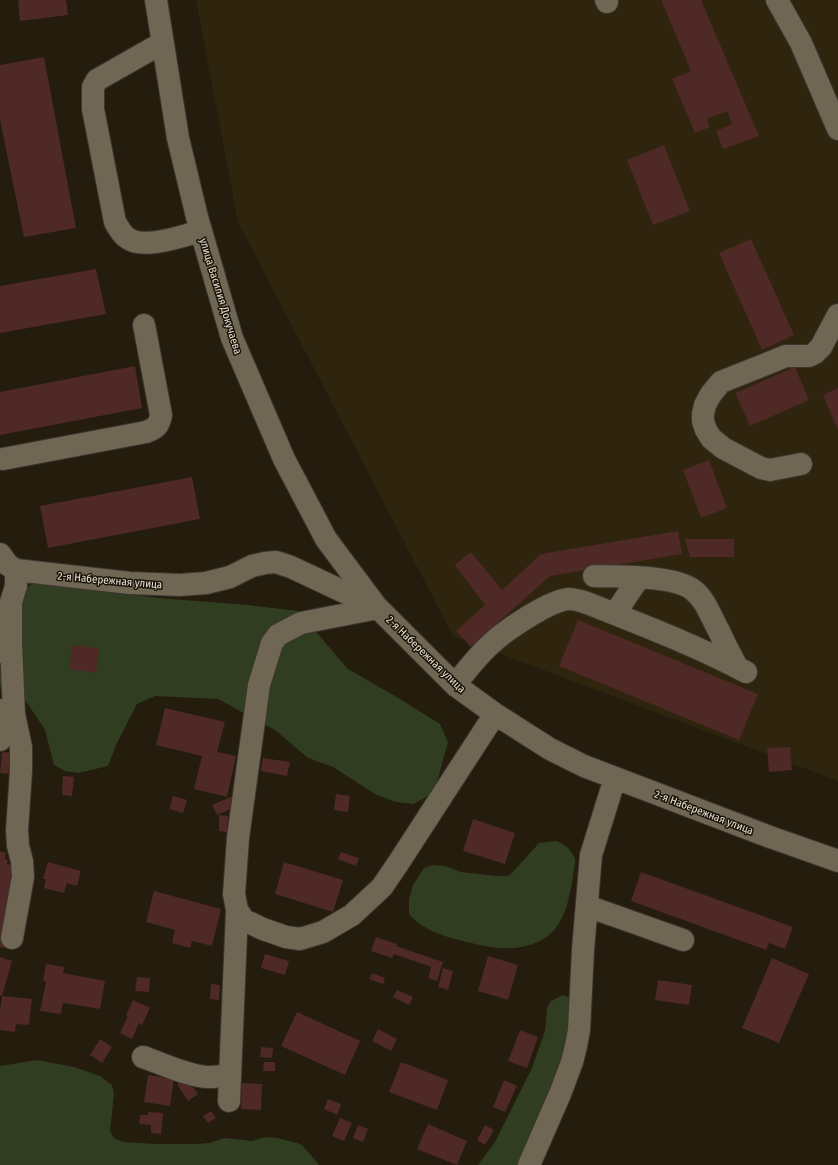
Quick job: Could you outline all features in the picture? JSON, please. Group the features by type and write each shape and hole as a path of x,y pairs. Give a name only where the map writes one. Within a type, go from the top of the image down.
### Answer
{"street":[{"name":"улица Василия Докучаева","path":"156,0 178,138 201,231 232,338 284,459 326,539 378,608"},
{"path":"778,0 801,43 838,129"},
{"path":"162,43 100,78 93,87 93,108 115,222 120,232 126,238 137,242 146,243 159,242 201,231"},
{"path":"801,464 770,470 761,468 723,448 711,438 706,430 703,421 705,405 711,394 721,382 786,356 809,356 815,353 821,348 838,315"},
{"path":"3,459 146,432 154,429 160,423 161,415 144,325"},
{"path":"0,554 8,565 16,570 16,586 11,602 6,648 7,712 0,740"},
{"name":"2-я Набережная улица","path":"16,570 130,583 180,585 206,583 230,577 252,566 265,563 276,562 291,567 378,608 455,685 495,714 565,758 770,837 838,861"},
{"path":"455,685 475,659 492,642 534,613 569,599 578,600 671,636 741,669 701,598 693,590 685,585 661,579 594,576"},
{"path":"615,614 639,578"},
{"path":"229,1101 237,910 234,889 238,838 259,685 272,643 278,635 301,623 378,608"},
{"path":"7,712 21,747 17,830 23,877 12,938"},
{"path":"237,910 244,920 263,929 286,937 300,939 323,932 352,915 382,887 495,714"},
{"path":"529,1165 560,1094 572,1062 576,1046 580,1022 583,950 591,855 615,778"},
{"path":"587,906 683,940"},
{"path":"143,1057 200,1076 217,1077 230,1075"}],"shaded area":[{"path":"196,0 838,0 838,781 453,636 238,222"}],"green space":[{"path":"35,581 158,598 248,605 298,611 348,669 440,724 448,742 434,793 413,804 396,802 375,794 333,767 308,758 275,730 218,699 155,696 137,704 117,743 108,766 78,773 65,771 54,765 45,730 18,689 0,687 0,663 4,659 26,589"},
{"path":"556,841 570,850 575,859 575,866 570,895 564,913 556,928 542,940 516,948 498,948 480,945 434,932 421,925 409,914 409,899 413,885 424,868 432,865 445,866 461,872 507,876 512,873 539,843"},
{"path":"563,995 570,998 573,1038 524,1165 478,1165 495,1142 532,1068 545,1031 547,1008 551,1001"},
{"path":"37,1060 74,1067 100,1076 112,1085 114,1094 110,1131 114,1138 123,1142 196,1144 209,1143 225,1138 252,1141 265,1137 278,1138 303,1146 319,1165 0,1165 0,1066"}],"building":[{"path":"18,0 66,0 68,15 20,21"},
{"path":"661,0 701,0 759,136 723,149 716,131 732,124 727,111 707,119 710,127 695,133 672,79 691,71"},
{"path":"44,57 76,228 24,237 0,120 0,65"},
{"path":"664,145 690,211 653,225 627,160"},
{"path":"751,239 794,335 762,350 719,253"},
{"path":"96,269 106,314 0,333 0,286"},
{"path":"135,366 142,408 0,435 0,392"},
{"path":"795,367 809,400 750,426 735,393"},
{"path":"838,388 838,430 823,395"},
{"path":"709,460 727,508 701,518 683,470"},
{"path":"192,477 200,519 48,548 40,506"},
{"path":"678,531 682,554 550,576 471,647 456,631 485,605 455,565 471,552 502,590 541,554"},
{"path":"685,539 734,539 734,557 690,557"},
{"path":"578,620 758,694 739,740 559,666"},
{"path":"73,645 99,648 96,673 69,669"},
{"path":"165,708 225,722 217,752 236,756 227,797 194,789 202,756 156,745"},
{"path":"790,747 792,770 769,772 767,748"},
{"path":"2,752 13,753 11,774 0,773"},
{"path":"263,758 290,762 287,776 261,771"},
{"path":"63,776 74,777 72,796 62,795"},
{"path":"336,794 350,796 348,812 334,810"},
{"path":"173,796 187,800 183,813 169,809"},
{"path":"233,796 238,806 217,815 212,805"},
{"path":"219,815 228,816 227,832 219,831"},
{"path":"473,819 515,833 505,864 463,851"},
{"path":"0,851 6,853 5,859 8,860 7,864 15,866 13,906 4,948 0,947"},
{"path":"341,852 359,858 356,866 338,859"},
{"path":"48,862 81,871 77,886 67,883 64,893 44,888 46,879 43,879"},
{"path":"284,862 343,880 333,912 275,894"},
{"path":"641,872 793,927 785,949 769,943 766,950 631,901"},
{"path":"154,891 221,909 212,946 192,941 190,948 172,943 175,930 146,922"},
{"path":"376,937 397,944 396,946 443,962 437,981 428,978 431,967 394,954 392,958 371,951"},
{"path":"265,954 289,961 285,975 261,968"},
{"path":"488,956 518,965 508,1000 478,991"},
{"path":"0,957 12,961 2,996 0,995"},
{"path":"772,958 809,974 779,1043 742,1028"},
{"path":"46,964 64,967 63,973 105,981 100,1009 63,1003 61,1014 40,1011 46,982 43,980"},
{"path":"443,968 453,971 448,990 438,987"},
{"path":"372,973 385,978 383,984 369,979"},
{"path":"137,977 150,978 149,992 135,991"},
{"path":"658,980 692,985 689,1005 655,1000"},
{"path":"211,984 220,985 219,1000 210,999"},
{"path":"397,990 413,997 409,1005 393,997"},
{"path":"2,996 32,999 29,1025 16,1024 15,1032 0,1030"},
{"path":"133,1000 150,1008 142,1025 139,1023 132,1039 120,1033 128,1016 126,1015"},
{"path":"297,1012 360,1041 345,1075 281,1046"},
{"path":"378,1029 397,1039 391,1051 372,1041"},
{"path":"520,1030 538,1037 527,1068 508,1061"},
{"path":"100,1039 112,1047 102,1063 90,1055"},
{"path":"261,1047 273,1048 272,1058 260,1057"},
{"path":"264,1062 275,1062 275,1071 263,1071"},
{"path":"401,1062 448,1080 437,1110 389,1092"},
{"path":"148,1075 174,1079 170,1106 144,1102"},
{"path":"186,1078 198,1094 188,1101 177,1084"},
{"path":"504,1080 517,1086 505,1112 493,1107"},
{"path":"242,1083 262,1084 261,1110 241,1109"},
{"path":"328,1099 341,1104 337,1115 324,1109"},
{"path":"211,1111 216,1118 208,1123 203,1116"},
{"path":"148,1112 163,1113 161,1134 151,1133 151,1125 139,1124 140,1115 148,1115"},
{"path":"340,1118 352,1123 344,1141 332,1136"},
{"path":"428,1124 467,1141 457,1165 417,1149"},
{"path":"358,1125 368,1129 363,1142 353,1138"},
{"path":"485,1125 494,1130 485,1145 477,1140"}]}
